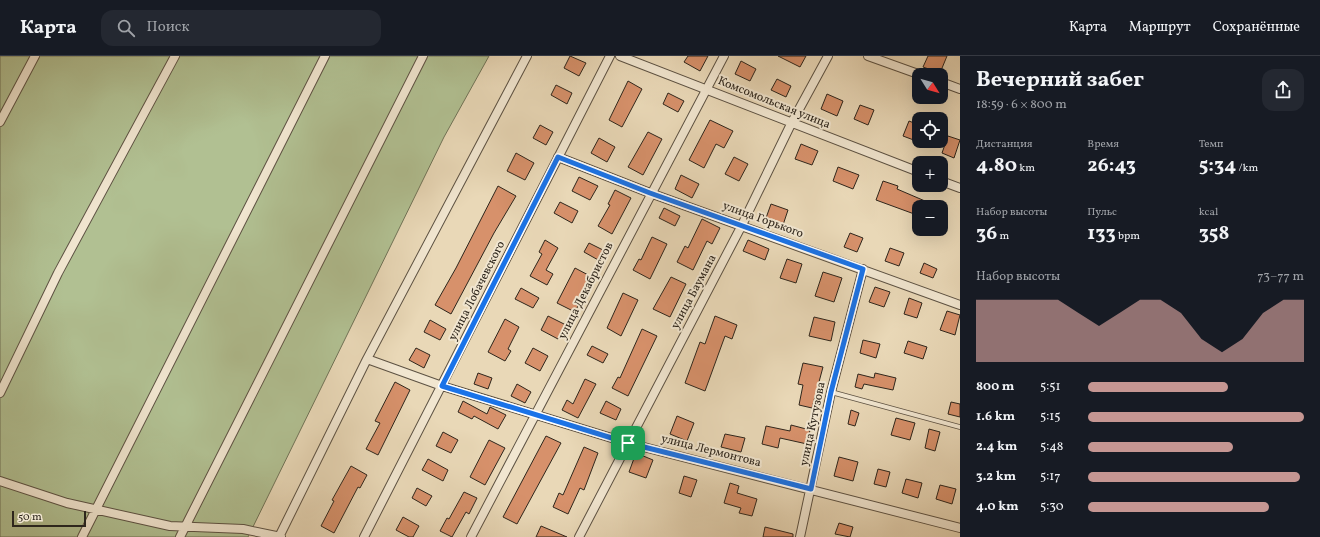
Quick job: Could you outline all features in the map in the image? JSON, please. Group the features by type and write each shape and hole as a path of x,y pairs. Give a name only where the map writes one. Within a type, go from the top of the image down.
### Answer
{"street":[{"path":"0,122 35,56"},
{"path":"0,394 58,274 175,56"},
{"path":"82,537 325,56"},
{"path":"180,537 423,56"},
{"path":"0,481 67,503 170,526 243,529 280,537 367,359 526,56"},
{"name":"улица Лобачевского","path":"364,537 610,56"},
{"name":"Комсомольская улица","path":"620,56 791,124 912,169"},
{"name":"улица Декабристов","path":"471,537 650,193 707,90 724,56"},
{"name":"улица Баумана","path":"579,537 742,225 791,124 828,56"},
{"path":"868,56 912,72"},
{"path":"948,85 960,89"},
{"name":"улица Горького","path":"558,157 650,193 960,305"},
{"path":"948,184 960,188"},
{"name":"улица Кутузова","path":"800,537 831,392 863,269"},
{"name":"улица Лермонтова","path":"367,359 442,386 628,443 960,528"}],"lane":[{"path":"831,392 960,427"}],"green space":[{"path":"0,56 489,56 444,137 248,537 0,537"}],"building":[{"path":"570,56 586,63 579,76 564,68"},
{"path":"688,56 708,56 700,71 684,62"},
{"path":"778,56 806,56 800,67"},
{"path":"928,56 947,56 942,68 923,67"},
{"path":"741,61 756,69 750,81 735,74"},
{"path":"777,79 791,86 786,97 771,90"},
{"path":"628,81 642,89 622,127 609,120"},
{"path":"556,85 572,93 567,104 551,95"},
{"path":"668,93 684,101 678,112 663,104"},
{"path":"827,94 843,101 837,116 821,109"},
{"path":"860,105 874,110 868,125 854,119"},
{"path":"710,120 733,131 724,148 716,144 704,168 689,160"},
{"path":"909,121 912,122 912,139 903,136"},
{"path":"540,125 553,132 546,145 533,138"},
{"path":"648,132 662,139 643,175 628,167"},
{"path":"948,136 960,140 954,158 942,153 944,148 948,148"},
{"path":"599,138 615,147 607,162 591,153"},
{"path":"801,144 818,151 812,165 795,159"},
{"path":"516,153 534,163 525,180 507,171"},
{"path":"734,157 748,164 739,181 725,174"},
{"path":"838,167 859,175 853,189 833,181"},
{"path":"681,175 699,184 692,198 675,189"},
{"path":"579,177 598,186 590,200 572,191"},
{"path":"883,181 898,186 897,189 923,200 912,200 912,213 876,200"},
{"path":"498,186 516,196 494,233 451,314 435,305 456,268"},
{"path":"615,190 631,198 612,234 598,226 610,205 608,204"},
{"path":"560,202 578,211 572,223 554,213"},
{"path":"771,204 788,210 783,225 766,218"},
{"path":"664,208 680,216 675,226 659,218"},
{"path":"702,219 720,228 712,244 707,241 693,270 677,262 685,246 688,248"},
{"path":"850,233 863,238 857,252 844,247"},
{"path":"652,237 667,244 650,279 633,270 639,259 641,260"},
{"path":"545,240 558,248 546,270 553,274 547,285 530,276 542,254 539,252"},
{"path":"748,240 769,249 765,260 743,251"},
{"path":"589,243 605,251 600,261 584,252"},
{"path":"890,248 904,253 899,266 885,261"},
{"path":"787,259 802,264 796,283 780,278"},
{"path":"924,263 937,269 933,278 920,273"},
{"path":"575,268 592,277 575,312 557,303"},
{"path":"823,272 842,278 834,302 815,296"},
{"path":"671,277 686,284 670,317 653,309"},
{"path":"875,287 890,292 884,307 869,302"},
{"path":"521,288 539,298 533,308 515,299"},
{"path":"623,293 638,300 621,336 607,328"},
{"path":"909,298 922,303 917,318 904,314"},
{"path":"947,311 960,315 955,335 940,330"},
{"path":"548,316 566,325 558,339 541,330"},
{"path":"715,316 737,325 732,339 725,336 705,391 685,383 700,342 705,344"},
{"path":"814,317 835,322 831,341 809,336"},
{"path":"505,319 519,327 508,349 511,351 505,361 488,352"},
{"path":"430,320 446,329 440,340 424,332"},
{"path":"642,329 657,336 628,396 612,388 618,377 620,378"},
{"path":"863,340 880,344 876,358 860,353"},
{"path":"908,341 927,347 923,359 904,353"},
{"path":"592,346 608,354 603,363 587,355"},
{"path":"416,348 430,355 424,368 409,360"},
{"path":"533,348 548,356 540,371 525,363"},
{"path":"803,363 823,367 812,408 799,405 803,385 798,384"},
{"path":"478,373 492,378 488,389 474,384"},
{"path":"875,373 896,378 893,390 864,384 862,389 855,387 858,374 874,378"},
{"path":"585,379 596,384 578,418 562,410 567,400 573,404"},
{"path":"395,382 410,390 378,455 366,449 380,423 375,421"},
{"path":"517,384 531,392 525,403 511,396"},
{"path":"463,401 487,414 490,407 506,415 498,429 474,416 472,419 458,412"},
{"path":"606,401 621,409 616,420 600,413"},
{"path":"951,402 960,404 960,417 948,414"},
{"path":"851,410 859,413 855,426 848,424"},
{"path":"677,416 694,423 687,441 670,434"},
{"path":"896,418 915,423 910,440 891,435"},
{"path":"791,425 810,430 807,444 780,438 778,448 762,444 766,426 790,431"},
{"path":"929,429 940,432 935,451 925,448"},
{"path":"443,432 458,440 451,453 436,446"},
{"path":"725,434 745,438 741,452 721,447"},
{"path":"546,436 561,443 517,524 503,517"},
{"path":"489,440 505,448 485,485 470,477"},
{"path":"584,447 598,453 584,490 580,488 568,514 553,507 559,493 563,495"},
{"path":"636,453 653,460 646,478 629,472"},
{"path":"839,457 858,462 853,481 834,476"},
{"path":"428,459 448,470 443,481 422,470"},
{"path":"351,466 367,475 360,488 358,487 334,533 321,526 334,501 332,500"},
{"path":"878,469 890,472 886,487 874,484"},
{"path":"684,476 697,480 691,497 679,493"},
{"path":"906,479 922,483 918,498 902,493"},
{"path":"730,483 739,486 737,493 757,499 752,516 739,513 741,508 724,503"},
{"path":"940,485 956,489 952,504 936,499"},
{"path":"417,488 432,496 426,506 412,498"},
{"path":"464,492 477,498 469,514 466,512 452,537 440,531 447,518 449,519"},
{"path":"403,517 419,526 413,537 409,537 396,530"},
{"path":"839,523 853,527 850,537 835,534"},
{"path":"541,526 567,537 536,537"},
{"path":"765,527 793,534 793,537 763,537"}],"route":[{"path":"558,157 650,193 863,269 831,392 811,489 628,443 442,386 558,157"}]}
